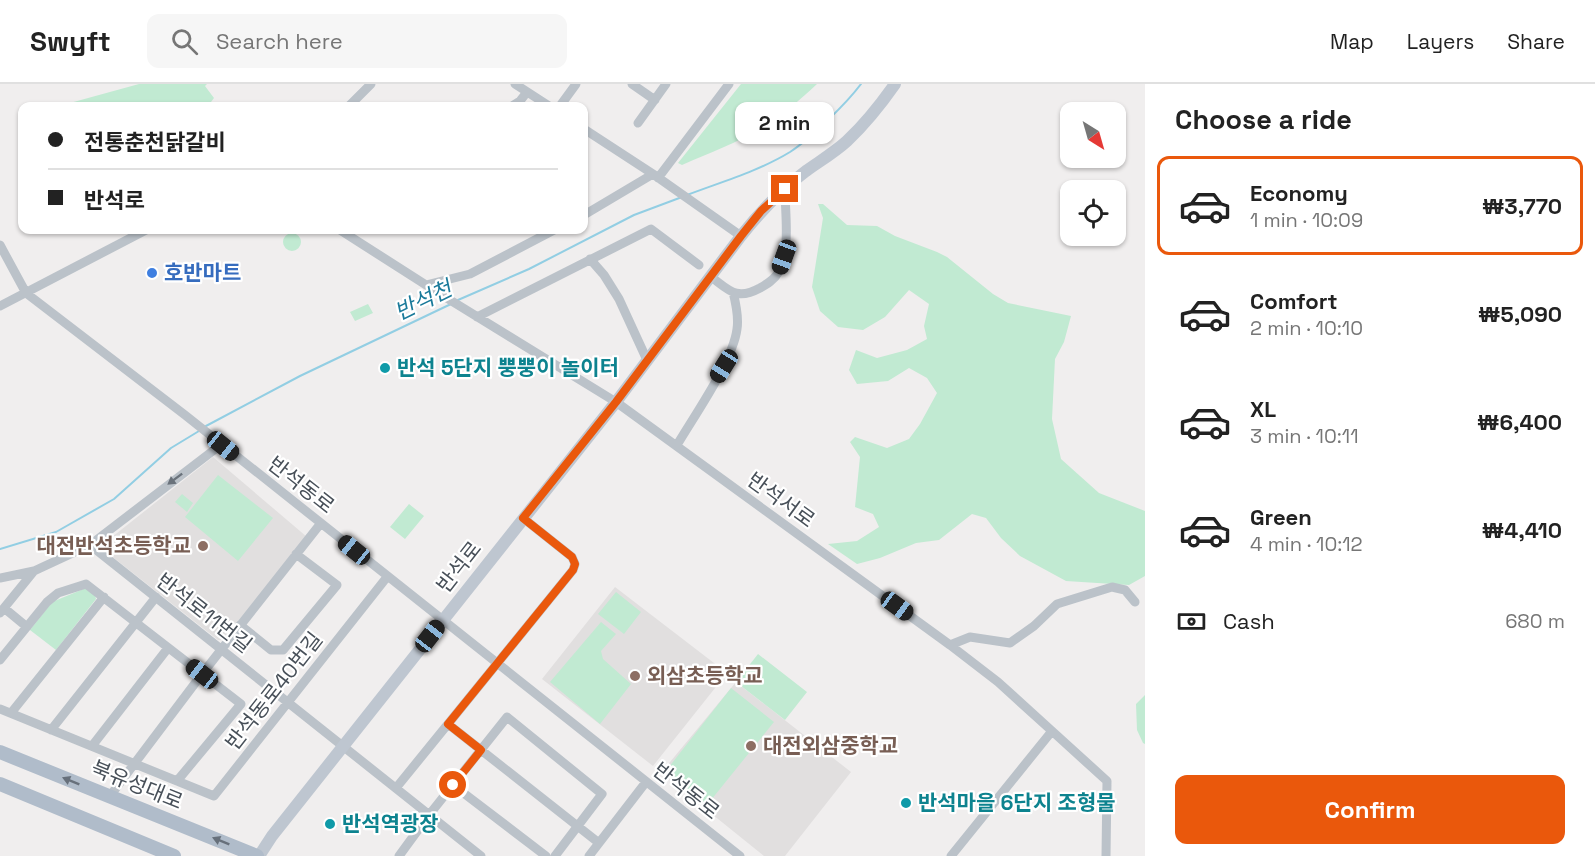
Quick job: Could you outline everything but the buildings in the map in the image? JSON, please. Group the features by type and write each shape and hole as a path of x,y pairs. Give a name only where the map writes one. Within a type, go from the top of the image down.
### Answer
{"main road":[{"name":"북유성대로","path":"0,752 258,856"},
{"path":"0,783 174,856"}],"street":[{"path":"353,102 371,84"},
{"path":"515,84 542,102"},
{"path":"563,102 576,84"},
{"path":"632,84 655,100"},
{"path":"639,123 666,84"},
{"path":"588,213 656,176 729,84"},
{"name":"반석로","path":"258,856 616,402 761,211 804,172 846,142 895,84"},
{"path":"518,102 526,92"},
{"path":"588,132 741,236"},
{"path":"710,276 733,292 747,294 771,281 778,273 784,257 786,238 785,189"},
{"path":"474,315 651,229 699,265"},
{"path":"0,306 139,234"},
{"name":"반석서로","path":"346,234 616,402 998,682 1107,781 1106,856"},
{"path":"426,285 470,274 545,234"},
{"path":"0,245 26,293"},
{"path":"590,259 604,275 619,299 647,360"},
{"path":"677,445 724,366 737,331 737,309 733,292"},
{"name":"반석동로","path":"26,293 321,523 740,856"},
{"path":"0,578 34,571 90,545 205,457 223,446"},
{"path":"396,788 573,570 575,564 572,557 523,518"},
{"path":"110,796 202,674 321,523"},
{"name":"반석로11번길","path":"90,545 481,856"},
{"path":"240,625 271,650 283,650 337,585 296,554"},
{"path":"27,627 2,610 34,571"},
{"name":"반석동로40번길","path":"0,709 214,796 387,577"},
{"name":"반석동로40번길","path":"0,660 58,593 86,584 241,704 177,781"},
{"path":"950,645 970,637 1010,643 1034,626 1057,604 1112,588 1125,590 1134,602"},
{"path":"11,713 104,597"},
{"path":"51,730 156,597"},
{"path":"92,746 168,648"},
{"path":"399,856 507,717 603,794 555,856"},
{"path":"448,724 599,843"},
{"path":"951,856 1052,731"},
{"path":"589,856 646,782"},
{"path":"453,785 546,856"},
{"path":"463,856 470,847"}],"shaded area":[{"name":"대전반석초등학교","path":"213,457 307,537 224,640 218,640 105,551 107,541"},
{"name":"외삼초등학교","path":"615,587 727,673 653,766 542,679"},
{"name":"대전외삼중학교","path":"736,682 851,772 785,856 764,856 661,773"}],"green space":[{"path":"139,84 207,84 205,86 214,98 211,102 74,102"},
{"path":"741,84 817,84 784,112 753,133 682,165 678,163"},
{"path":"818,204 823,204 847,225 877,226 895,236 947,257 993,294 1008,303 1071,316 1064,342 1055,359 1052,419 1061,459 1099,493 1145,511 1145,576 1129,585 1066,581 1020,556 1001,538 986,518 972,514 939,540 916,543 880,558 857,564 828,544 857,541 879,527 873,514 855,507 860,457 850,442 855,437 887,448 909,439 937,393 927,378 909,368 888,381 857,384 849,370 856,350 877,358 907,350 927,339 924,326 929,304 909,290 885,317 863,330 838,327 820,311 812,287 823,218"},
{"path":"289,234 295,234 300,239 298,248 292,251 286,248 283,242"},
{"path":"368,304 373,313 355,321 350,312"},
{"path":"218,475 273,518 238,561 185,517"},
{"path":"182,494 193,503 187,512 175,502"},
{"path":"409,504 424,516 405,539 390,527"},
{"path":"86,588 95,595 96,599 56,650 30,630 52,602"},
{"path":"616,592 641,612 624,634 598,614"},
{"path":"601,622 616,634 601,651 603,659 631,684 600,724 550,682"},
{"path":"758,654 807,692 785,720 736,682"},
{"path":"731,688 774,722 707,805 665,772"},
{"path":"1145,695 1145,744 1137,730 1136,704"}],"waterway":[{"name":"반석천","path":"687,195 753,171 790,152 828,120 861,84"},
{"name":"반석천","path":"458,300 529,269 634,215 682,197"},
{"name":"반석천","path":"206,426 300,376 451,304"},
{"name":"반석천","path":"0,549 56,532 114,499 171,448 199,431"}],"place":[{"name":"호반마트","path":"152,273"},
{"name":"반석 5단지 뿡뿡이 놀이터","path":"385,368"},
{"name":"대전반석초등학교","path":"203,546"},
{"name":"외삼초등학교","path":"635,676"},
{"name":"대전외삼중학교","path":"751,746"},
{"name":"반석마을 6단지 조형물","path":"906,803"},
{"name":"반석역광장","path":"330,824"}],"route":[{"path":"453,785 481,750 448,724 573,570 575,564 572,557 523,518 616,402 741,236 761,211 785,189"}]}
